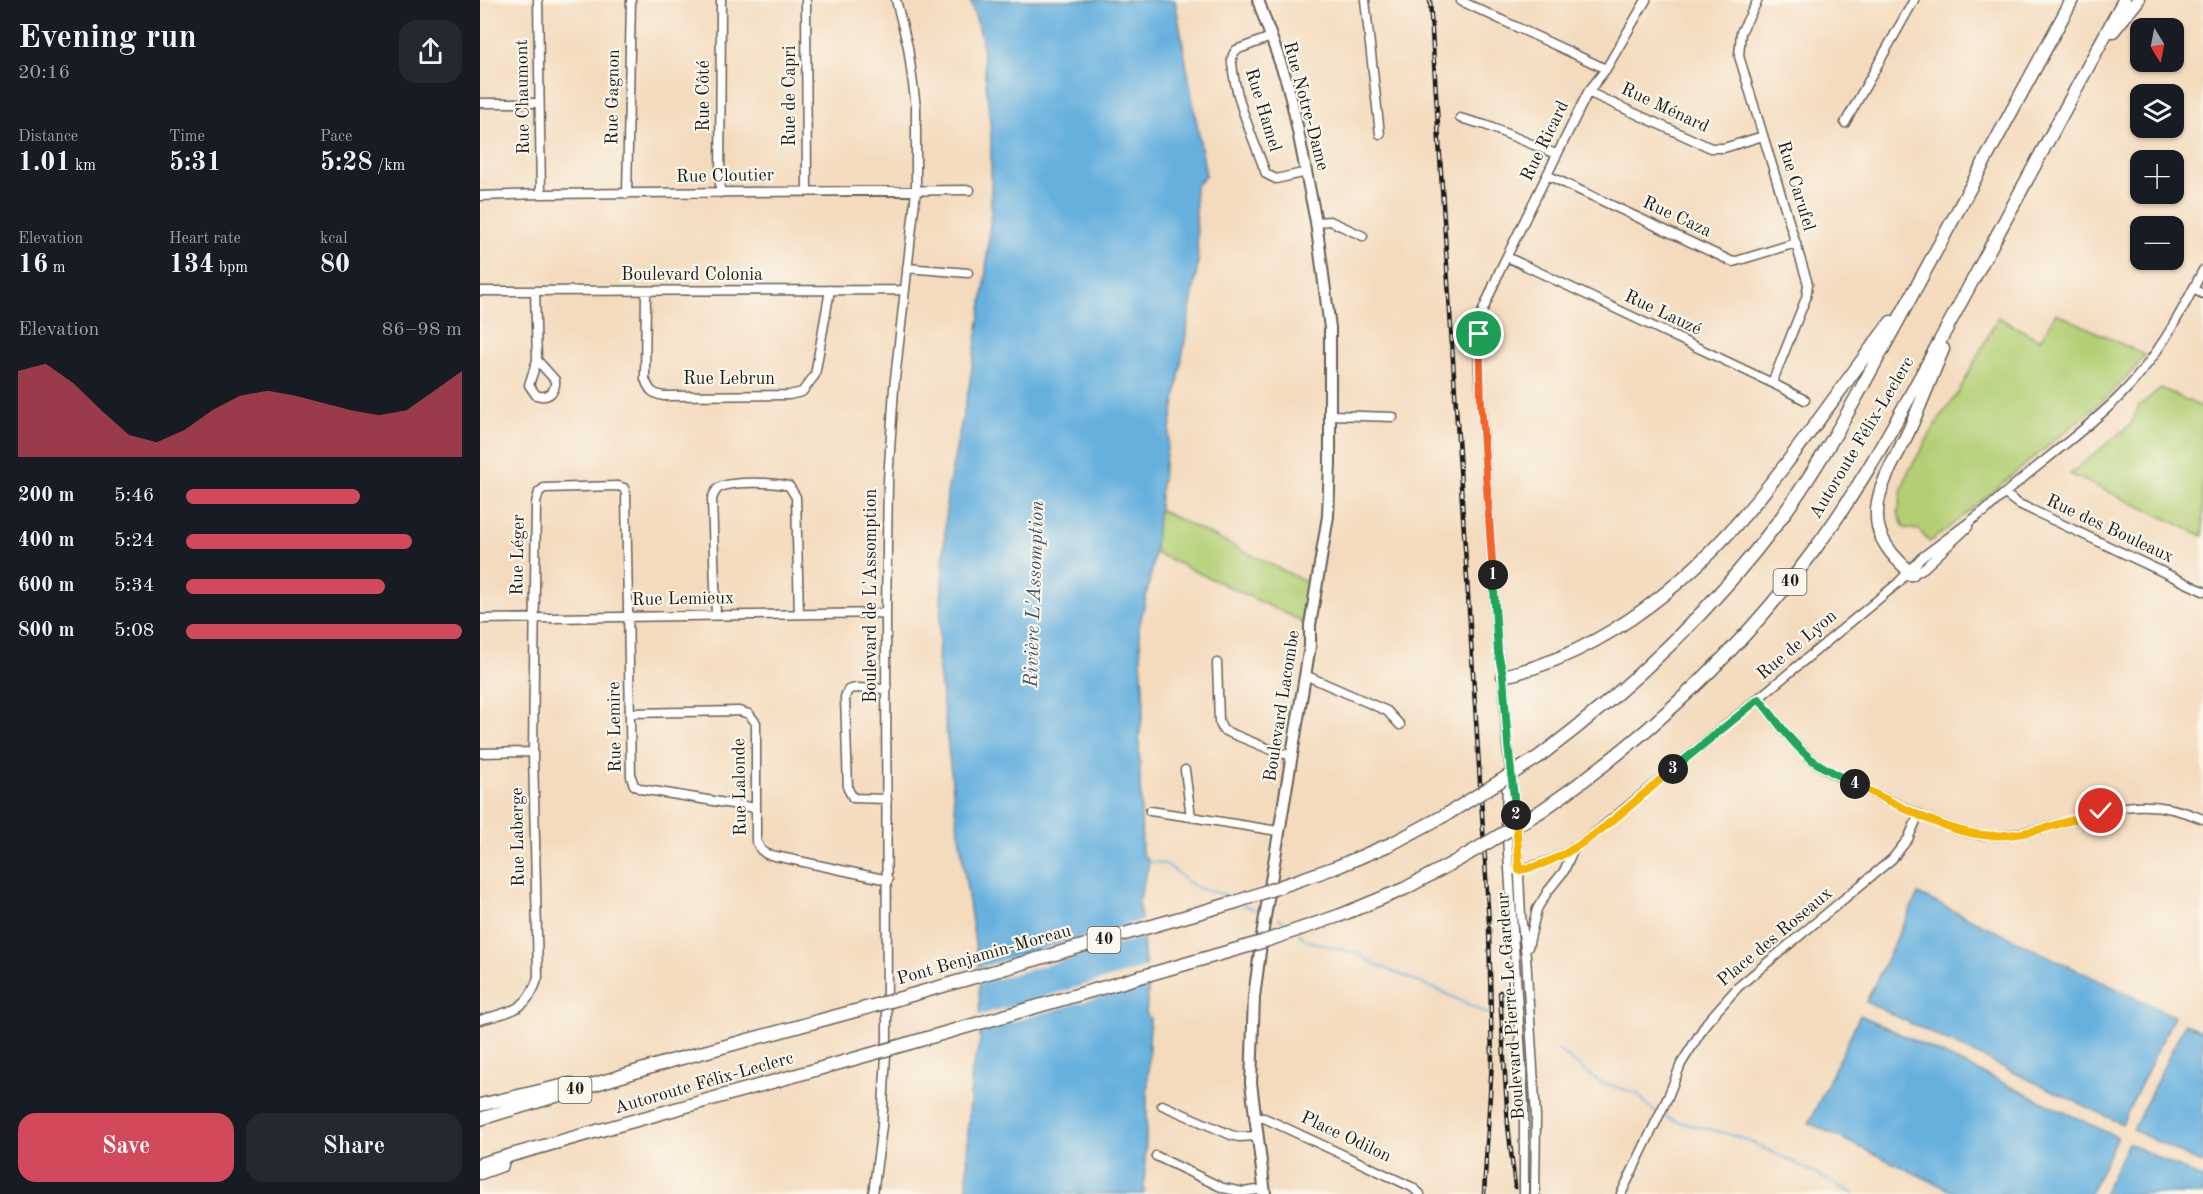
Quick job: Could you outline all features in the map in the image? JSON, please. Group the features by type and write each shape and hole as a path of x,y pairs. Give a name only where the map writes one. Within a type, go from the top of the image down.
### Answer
{"highway":[{"name":"Autoroute Félix-Leclerc","path":"480,1164 1262,942 1341,915 1413,884 1541,811 1604,766 1675,706 1719,663 1778,598 1816,548 1868,471 2124,0"},
{"path":"2094,56 2138,0"},
{"name":"Autoroute Félix-Leclerc","path":"1339,866 1393,843 1449,813 1537,758 1588,720 1648,668 1695,621 1749,560 1822,457 2069,4"},
{"path":"1503,676 1551,662 1608,633 1654,604 1700,564 1763,491 1914,292"},
{"path":"1910,573 1890,550 1880,534 1877,518 1879,499 1911,428 1965,293"},
{"name":"Pont Benjamin-Moreau","path":"671,1061 866,1008 1236,902 1339,866"},
{"name":"Autoroute Félix-Leclerc","path":"480,1119 671,1061"},
{"path":"480,1105 671,1061"},
{"path":"480,1173 623,1125"}],"main road":[{"name":"Rue Notre-Dame","path":"1258,0 1294,111 1316,222"},
{"name":"Boulevard Lacombe","path":"1265,1192 1254,1118 1250,1066 1254,997 1278,831 1310,646 1310,625 1328,516 1331,415 1330,328 1316,222"}],"street":[{"name":"Rue Chaumont","path":"538,0 541,194"},
{"name":"Rue Gagnon","path":"627,194 631,0"},
{"name":"Rue Côté","path":"720,193 721,0"},
{"name":"Rue de Capri","path":"806,0 807,192"},
{"name":"Boulevard de L'Assomption","path":"873,1194 887,1071 888,481 894,388 916,191 916,107 908,47 896,0"},
{"path":"1365,0 1380,134"},
{"name":"Rue Ricard","path":"1485,304 1588,92 1606,69 1646,0"},
{"name":"Rue Carufel","path":"1758,0 1741,32 1738,43 1739,56 1808,284 1806,298 1772,382"},
{"path":"1845,123 1914,0"},
{"path":"1461,1 1606,69"},
{"name":"Rue Hamel","path":"1271,36 1236,50 1233,55 1232,61 1240,97 1266,174 1276,179 1307,172"},
{"name":"Rue Ménard","path":"1588,92 1711,148 1724,148 1763,136"},
{"path":"480,104 539,103"},
{"path":"1460,118 1485,125 1556,154"},
{"name":"Rue Caza","path":"1547,175 1733,262 1796,243"},
{"name":"Rue Cloutier","path":"480,196 970,190"},
{"path":"1316,222 1330,221 1363,236"},
{"name":"Rue Lauzé","path":"1507,257 1772,382 1805,400"},
{"path":"907,268 968,273"},
{"name":"Rue de Lyon","path":"1514,870 1548,862 1573,850 1759,699 1899,581 1932,561 2004,494 2106,409 2136,378 2163,341 2203,270"},
{"path":"2193,289 2203,294"},
{"name":"Rue Lebrun","path":"646,292 645,379 649,389 655,394 664,396 789,396 802,392 815,375 830,290"},
{"name":"Boulevard Colonia","path":"480,291 904,290"},
{"path":"535,291 537,360"},
{"name":"Boulevard Pierre-Le Gardeur","path":"1485,304 1479,327 1479,359 1498,651 1503,676 1516,815 1514,870 1524,1104 1524,1194"},
{"path":"1331,415 1393,417"},
{"path":"716,615 712,499 715,491 720,488 738,484 789,486 796,497 799,614"},
{"name":"Rue Léger","path":"534,618 536,503 539,492 544,488 596,488 610,485 624,488 626,494 630,617"},
{"name":"Rue des Bouleaux","path":"2004,494 2014,502 2203,591"},
{"name":"Rue Lemieux","path":"480,619 886,613"},
{"name":"Rue Lemire","path":"630,617 631,777 634,785 641,789 756,808"},
{"name":"Rue Laberge","path":"480,1020 505,1013 529,1000 538,977 532,752 534,618"},
{"path":"1217,663 1219,721 1223,730 1279,753 1291,755"},
{"path":"1305,675 1387,711 1400,725"},
{"path":"887,689 855,688 849,690 845,697 848,789 853,798 887,799"},
{"path":"1759,699 1790,739 1812,760 1857,785 1953,828 1984,836 2028,832 2101,811 2130,806 2162,806 2203,819"},
{"name":"Rue Lalonde","path":"630,713 739,711 749,714 756,723 756,841 758,847 764,853 888,880"},
{"path":"480,753 532,752"},
{"path":"1185,770 1191,817"},
{"path":"1150,811 1278,831"},
{"name":"Place des Roseaux","path":"1621,1194 1668,1097 1681,1064 1694,1041 1717,1010 1738,987 1892,859 1908,839 1919,814"},
{"path":"1526,956 1537,909 1564,870 1573,850"},
{"name":"Boulevard Pierre-Le Gardeur","path":"1514,870 1526,956 1536,1117 1535,1194"},
{"path":"1162,1105 1231,1135 1257,1136"},
{"name":"Place Odilon","path":"1254,1118 1268,1119 1412,1187 1420,1194"},
{"path":"1156,1156 1222,1188 1243,1192 1265,1192"}],"green space":[{"path":"2056,313 2145,355 2104,400 1946,530 1929,542 1919,530 1904,528 1898,513 1907,474 1942,414 1958,393 1998,317 2040,340"},
{"path":"2161,388 2203,408 2203,536 2070,474 2131,424 2139,406"},
{"path":"1158,509 1317,587 1310,625 1154,552"}],"water":[{"name":"Rivière L'Assomption","path":"970,0 1175,0 1206,175 1195,187 1198,263 1162,478 1153,565 1139,628 1144,704 1139,740 1142,851 1149,863 1139,901 1148,993 1146,1013 1150,1018 1144,1194 967,1194 972,1070 980,1042 979,970 955,808 938,661 947,493 969,387 985,283 991,210 991,131 981,35"},
{"path":"1918,894 2174,1016 2122,1124 1866,1002"},
{"path":"1860,1015 2117,1137 2090,1194 1958,1194 1809,1123"},
{"path":"2185,1023 2203,1032 2203,1164 2133,1130"},
{"path":"2128,1143 2203,1179 2203,1194 2103,1194"}],"pier":[{"path":"1144,920 1145,937 976,985 976,968"},
{"path":"1147,967 1149,983 977,1032 977,1016"}],"waterway":[{"path":"1148,863 1162,863 1198,888 1230,898"},
{"path":"1243,905 1257,910"},
{"path":"1279,918 1290,927"},
{"path":"1299,934 1308,941 1356,953 1379,966 1436,989 1488,1014"},
{"path":"1558,1050 1600,1082 1638,1094 1658,1114"},
{"path":"1663,1116 1743,1139 1854,1194"}],"railway":[{"path":"1430,0 1489,923"},
{"path":"1484,1194 1492,1061 1489,928"},
{"path":"1500,992 1508,1125 1515,1187"}],"route":[{"path":"1479,334 1481,403 1498,651 1503,676 1519,870 1538,866 1573,850 1759,699 1790,739 1819,764 1857,785 1953,828 1984,836 2017,834 2101,811"}]}
